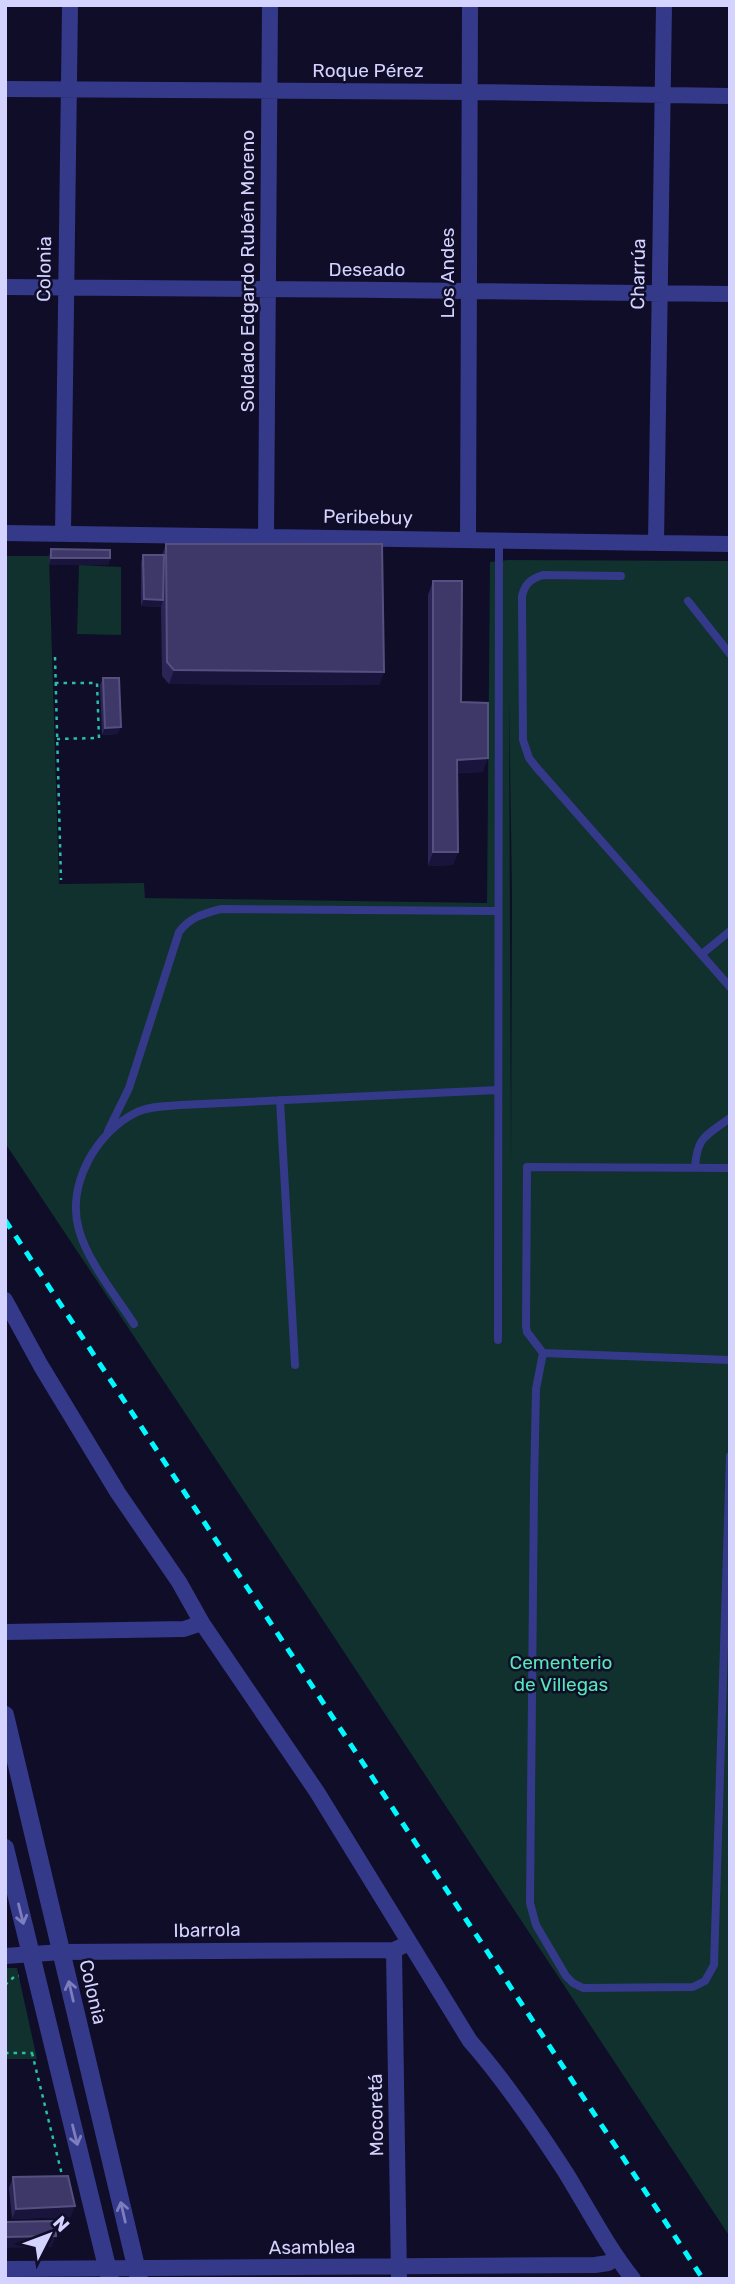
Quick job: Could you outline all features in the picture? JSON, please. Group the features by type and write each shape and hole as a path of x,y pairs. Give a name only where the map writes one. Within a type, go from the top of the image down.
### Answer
{"street":[{"name":"Colonia","path":"63,534 69,5"},
{"name":"Soldado Edgardo Rubén Moreno","path":"265,536 270,5"},
{"name":"Los Andes","path":"468,540 470,5"},
{"name":"Charrúa","path":"656,543 664,5"},
{"name":"Roque Pérez","path":"5,89 730,96"},
{"name":"Deseado","path":"5,288 730,294"},
{"name":"Peribebuy","path":"5,533 730,544"},
{"path":"5,1300 41,1366 111,1482 179,1582 202,1623 310,1782 401,1947 470,2041 495,2069 633,2279"},
{"path":"5,1632 184,1629 202,1623"},
{"name":"Colonia","path":"5,1715 138,2274"},
{"path":"5,1848 109,2274"},
{"name":"Ibarrola","path":"5,1956 62,1952 401,1947"},
{"name":"Mocoretá","path":"399,2272 401,1947"},
{"name":"Asamblea","path":"5,2269 109,2274 399,2272 595,2265 608,2263 617,2257"}],"lane":[{"path":"498,1339 499,540"},
{"path":"621,576 542,575 534,578 525,587 522,596 523,740 529,758 730,986"},
{"path":"688,600 730,654"},
{"path":"134,1324 101,1273 80,1232 77,1218 79,1185 82,1174 114,1122 129,1088 179,932 186,922 221,909 498,911"},
{"path":"702,954 730,931"},
{"path":"100,1143 131,1116 150,1108 498,1090"},
{"path":"280,1100 295,1365"},
{"path":"695,1168 699,1141 730,1118"},
{"path":"730,1168 527,1167 526,1326 527,1332 543,1353 536,1389 530,1903 536,1925 566,1976 583,1988 693,1987 705,1980 714,1965 730,1456"},
{"path":"543,1353 730,1360"}],"path":[{"path":"55,657 61,880"},
{"path":"55,683 97,683 99,738 57,739"},
{"path":"32,2053 62,2182 86,2183"}],"green space":[{"name":"Cementerio de Villegas","path":"5,556 49,556 59,884 144,883 145,898 487,903 490,562 730,561 730,2237 315,1608 5,1143","holes":["509,698 512,893 511,1167"]},
{"path":"79,565 121,567 121,635 77,634"},
{"path":"5,1968 17,1968 37,2059 5,2059"}],"building":[{"path":"166,544 382,544 384,672 174,670 167,662"},
{"path":"51,549 110,550 110,558 51,558"},
{"path":"143,555 164,555 163,600 144,599"},
{"path":"433,581 462,581 461,702 488,703 488,758 457,760 458,852 433,852"},
{"path":"103,678 119,678 121,727 105,728"},
{"path":"68,2176 75,2206 16,2209 13,2177"},
{"path":"55,2221 56,2236 5,2237 5,2222"}],"railway":[{"path":"5,1220 703,2279"}]}
